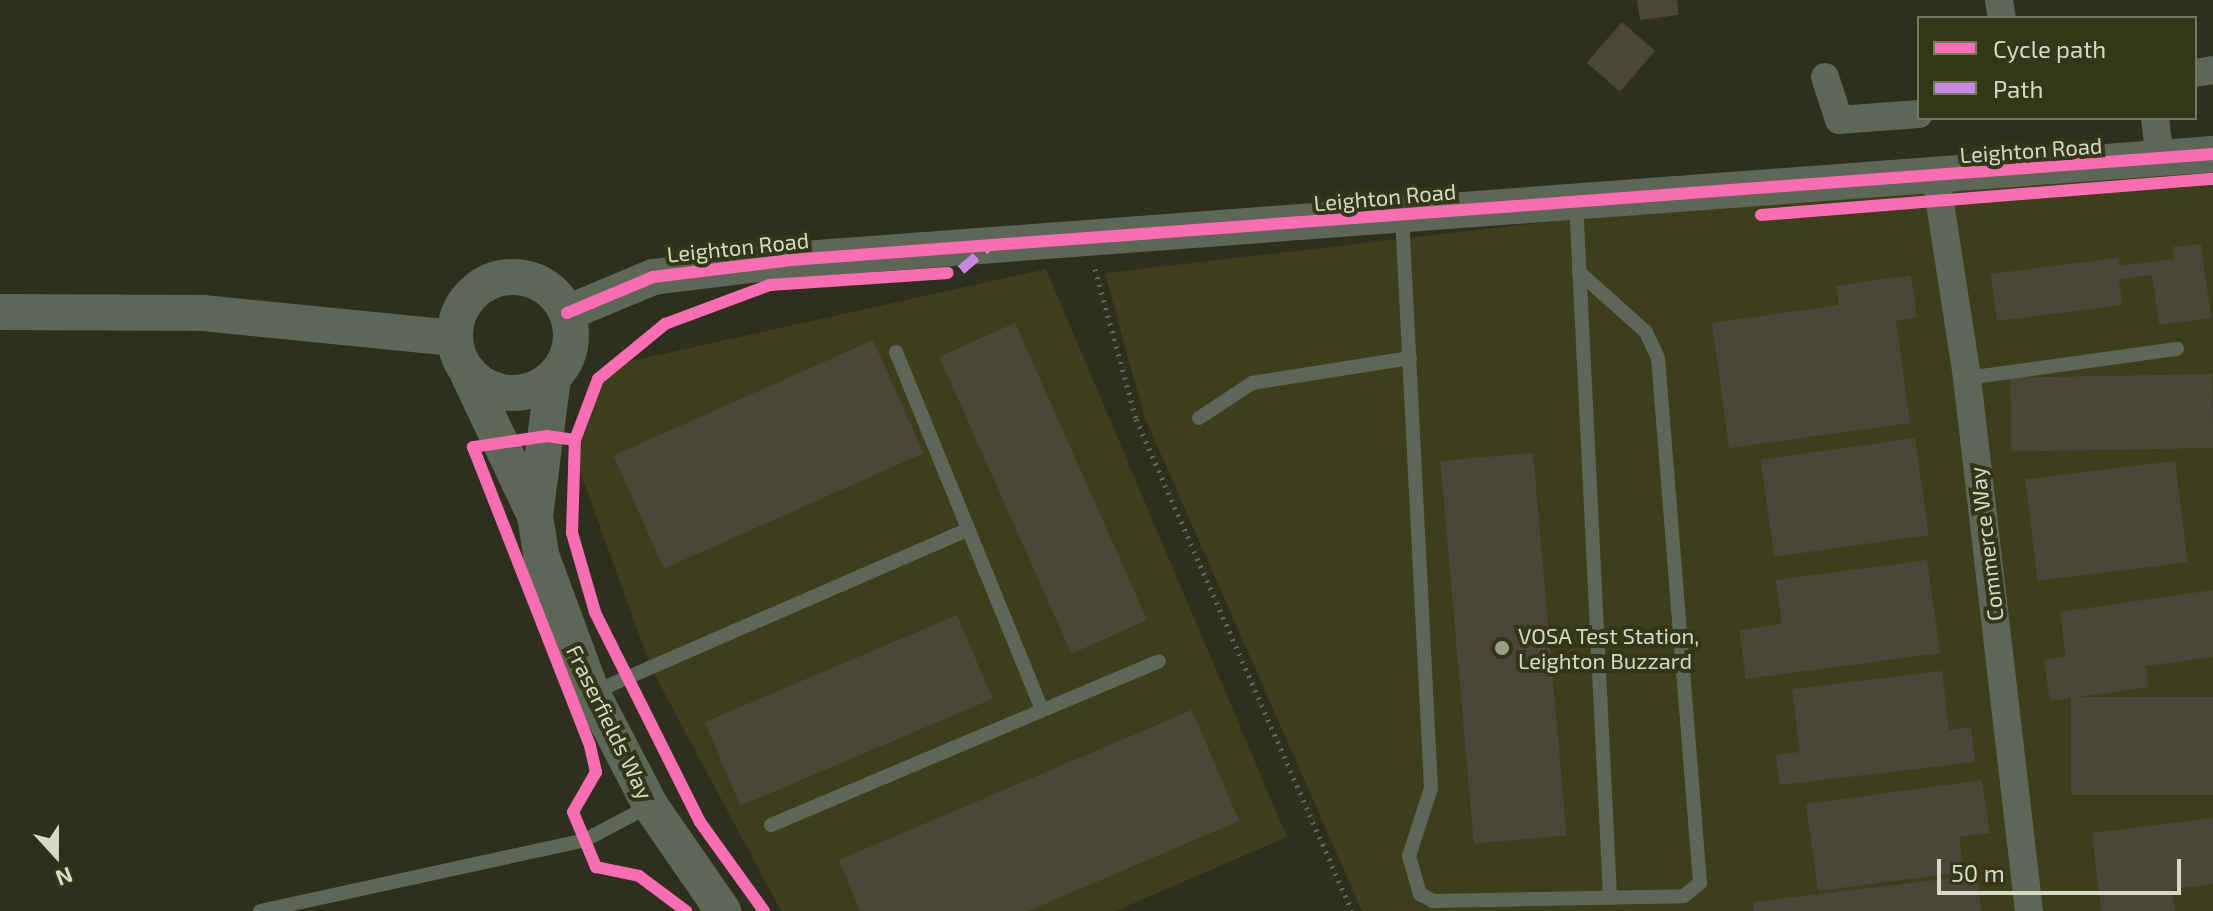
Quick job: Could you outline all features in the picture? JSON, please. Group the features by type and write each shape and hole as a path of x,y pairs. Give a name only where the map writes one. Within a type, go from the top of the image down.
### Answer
{"street":[{"path":"1825,77 1839,120 1917,114"},
{"path":"2155,120 2160,160"},
{"name":"Leighton Road","path":"567,313 653,277 791,260 2213,154"},
{"name":"Commerce Way","path":"1936,177 1967,378 2029,911"},
{"path":"509,277 544,285 567,313 570,348 553,378 538,388 502,393 468,374 454,338 476,290 509,277"},
{"path":"0,312 203,313 454,338"},
{"name":"Fraserfields Way","path":"468,374 535,516"},
{"name":"Fraserfields Way","path":"553,378 535,516 541,555 592,693 650,805 723,911"}],"lane":[{"path":"1576,201 1610,896"},
{"path":"1402,216 1431,788 1409,856 1413,878 1433,901 1684,896 1700,883 1658,358 1646,332 1579,272"},
{"path":"1967,378 2177,349"},
{"path":"896,352 965,531 1042,710"},
{"path":"1199,418 1252,383 1410,358"},
{"path":"592,693 965,531"},
{"path":"771,825 1159,661"},
{"path":"260,911 585,840 650,805"}],"path":[{"path":"1093,261 1136,419 1352,911"}],"shaded area":[{"path":"2213,145 2213,911 1362,911 1144,416 1105,273"},
{"path":"1046,269 1287,837 1116,911 781,911 651,668 573,452 598,379 631,361"}],"building":[{"path":"1637,0 1677,0 1679,15 1640,20"},
{"path":"1622,22 1655,51 1620,92 1587,63"},
{"path":"2201,244 2211,318 2159,325 2152,275 2119,279 2122,305 1997,321 1991,274 2118,258 2119,266 2174,259 2172,247"},
{"path":"1911,275 1917,318 1896,321 1910,423 1729,448 1712,323 1839,305 1836,286"},
{"path":"1015,323 1147,620 1071,654 939,357"},
{"path":"873,340 923,453 664,569 614,456"},
{"path":"2212,374 2213,448 2011,452 2010,378"},
{"path":"1915,438 1929,535 1774,557 1761,460"},
{"name":"VOSA Test Station, Leighton Buzzard","path":"1533,453 1566,836 1474,844 1440,461"},
{"path":"2175,461 2187,562 2038,581 2025,479"},
{"path":"1927,560 1940,653 1746,679 1739,630 1782,624 1776,580"},
{"path":"2213,590 2213,657 2146,666 2149,687 2050,701 2044,660 2066,657 2060,612"},
{"path":"957,615 993,699 740,806 705,722"},
{"path":"1942,671 1949,730 1971,727 1975,762 1780,785 1776,755 1800,752 1792,689"},
{"path":"2071,697 2213,697 2213,795 2071,795"},
{"path":"1192,710 1239,821 1028,911 860,911 839,860"},
{"path":"1982,780 1990,833 1959,837 1964,872 1818,891 1806,804"},
{"path":"2213,818 2213,884 2172,889 2175,911 2101,911 2092,833"},
{"path":"1977,875 1981,911 1754,911 1753,902"}],"marked path":[{"path":"961,270 987,247"}],"cycle path":[{"path":"567,313 653,277 791,260 2213,154"},
{"path":"1761,215 2213,179"},
{"path":"764,911 700,822 595,612 572,533 575,440 598,379 665,324 770,285 948,273"},
{"path":"575,440 547,436 473,447 590,746 596,772 573,812 596,867 639,876 686,911"}],"place":[{"name":"VOSA Test Station, Leighton Buzzard","path":"1502,648"}]}
